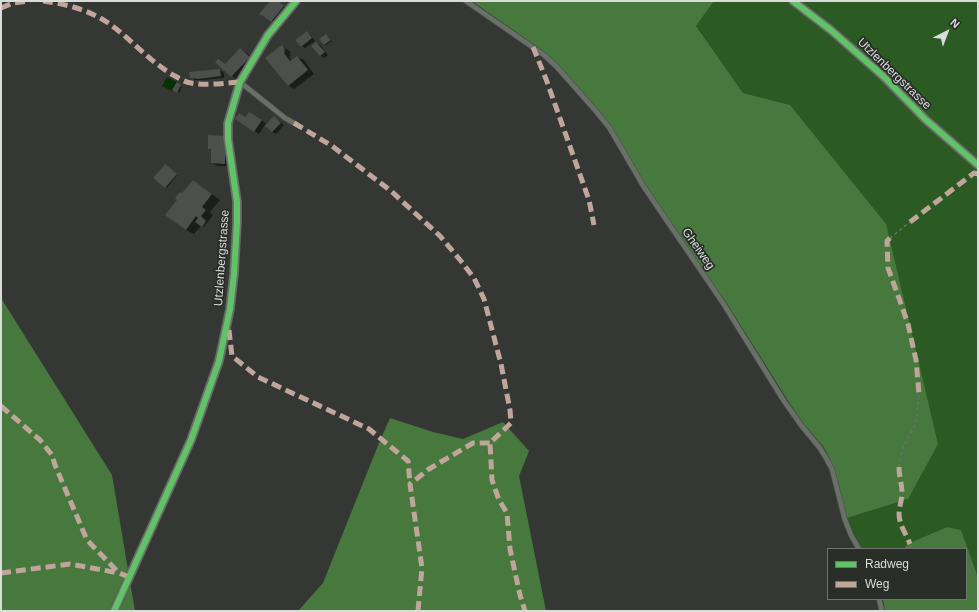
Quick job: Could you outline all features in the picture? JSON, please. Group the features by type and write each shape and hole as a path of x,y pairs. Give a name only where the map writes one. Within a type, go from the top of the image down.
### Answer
{"street":[{"name":"Utzlenbergstrasse","path":"114,611 191,440 219,361 230,309 237,222 237,202 228,139 228,123 240,82 268,35 296,1"},
{"name":"Utzlenbergstrasse","path":"793,1 832,31 883,76 925,119 978,165"}],"lane":[{"name":"Gheiweg","path":"466,1 544,55 556,66 590,104 608,128 644,187 723,303 784,401 826,458 832,469 845,520 858,548"},
{"path":"240,82 285,118 294,123"},
{"path":"879,600 882,611"}],"path":[{"path":"890,238 910,222"},
{"path":"899,468 903,448 914,427 919,394"}],"shaded area":[{"path":"472,1 714,1 696,26 743,93 790,105 886,224 938,444 908,499 847,518 834,469 823,446 803,423 726,302 673,227 646,186 611,126 597,108 546,53"},
{"path":"714,1 978,1 978,577 961,530 947,527 907,544 905,548 861,548 847,518 908,499 790,105 743,93 696,26"},
{"path":"167,77 177,82 172,91 162,86"},
{"path":"1,298 112,475 135,611 1,611"},
{"path":"390,418 433,432 463,439 503,422 529,451 519,476 546,611 298,611 323,583"},
{"path":"947,527 961,530 978,577 978,611 885,611 883,600 967,600 967,548 905,548 907,544"}],"building":[{"path":"270,1 278,1 284,6 271,22 259,14"},
{"path":"307,31 312,38 301,47 295,40"},
{"path":"326,34 331,40 324,45 319,39"},
{"path":"316,42 325,52 320,56 311,46"},
{"path":"282,45 285,49 284,53 290,61 297,56 308,70 288,86 265,58"},
{"path":"240,48 250,57 231,77 215,62 218,59 225,64"},
{"path":"220,69 221,76 198,79 190,78 189,72"},
{"path":"177,82 181,85 177,93 172,90"},
{"path":"249,112 262,120 254,132 235,119 239,113 245,117"},
{"path":"274,116 281,123 272,132 265,126"},
{"path":"208,135 225,136 225,164 211,163 211,149 208,149"},
{"path":"165,164 177,174 165,188 153,178"},
{"path":"193,180 212,194 202,207 206,210 201,216 206,221 202,227 195,222 198,218 196,216 186,230 165,215 177,200 175,198 180,192 182,193"}],"marked path":[{"path":"1,8 13,3 30,1"},
{"path":"43,1 78,8 95,15 119,31 166,70 185,81 203,84 240,82"},
{"path":"533,47 546,79 589,200 594,225"},
{"path":"294,123 332,146 391,191 440,236 474,278 484,299 501,364 511,423 490,443 492,480 499,500 507,513 510,549 525,611"},
{"path":"910,222 974,173 978,174"},
{"path":"890,238 887,241 888,268 908,324 916,360 919,394"},
{"path":"229,330 232,356 258,377 369,429 408,461 410,484"},
{"path":"1,406 40,440 52,455 87,540 119,573 129,577"},
{"path":"418,611 422,568 410,484 429,469 473,443 490,443"},
{"path":"899,467 902,493 899,517 910,544"},
{"path":"1,573 70,564 119,573"}],"cycle path":[{"path":"114,611 191,440 219,361 230,309 237,222 237,202 228,139 228,123 240,82 268,35 296,1"},
{"path":"793,1 832,31 883,76 925,119 978,165"}]}
